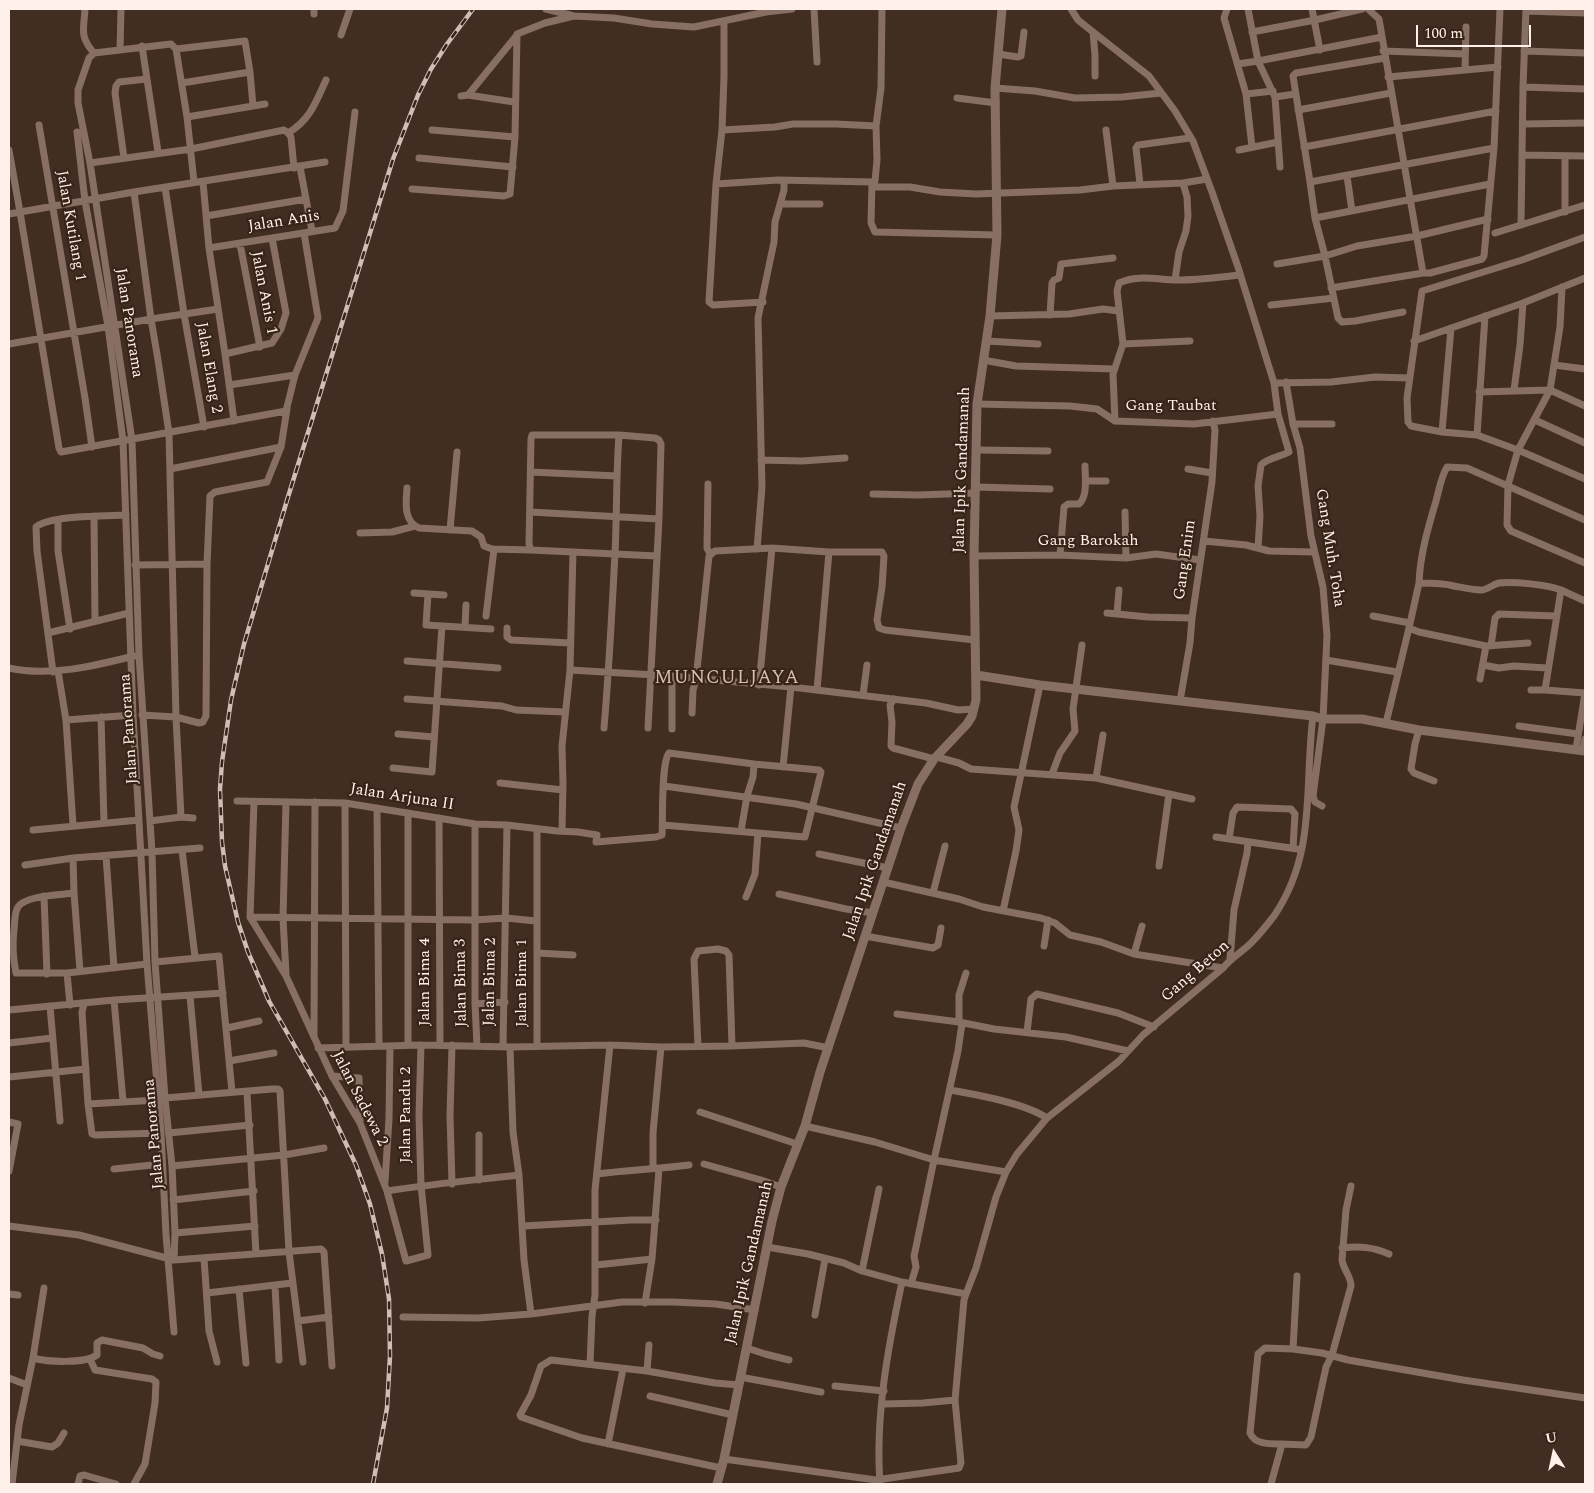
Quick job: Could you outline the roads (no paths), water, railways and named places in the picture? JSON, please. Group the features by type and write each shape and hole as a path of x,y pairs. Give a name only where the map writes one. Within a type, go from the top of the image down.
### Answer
{"street":[{"path":"85,9 85,43 94,53 171,44 176,49 187,117 194,182"},
{"path":"120,50 121,9"},
{"path":"341,35 350,9"},
{"path":"546,9 574,16 614,18 652,24 694,27 766,12 792,9"},
{"path":"814,9 817,62"},
{"path":"882,9 881,88 876,126 877,179 872,185 871,223 874,232 997,235"},
{"name":"Jalan Ipik Gandamanah","path":"718,1484 781,1187 805,1126 820,1072 901,828 918,784 936,758 967,724 974,709 976,694 974,556 977,404 990,316 997,235 995,88 1002,9"},
{"path":"1070,9 1078,20 1092,32 1145,72 1176,111 1200,156 1240,275 1281,383 1278,414 1289,452 1265,461 1261,465 1258,486 1260,516 1258,548"},
{"path":"1228,9 1224,18 1246,94 1252,147"},
{"path":"1248,9 1258,61 1274,94 1280,168"},
{"path":"1312,9 1320,50"},
{"path":"1252,32 1362,9"},
{"path":"1368,9 1379,19 1423,273"},
{"path":"1331,288 1430,273 1482,259 1488,219 1494,148 1500,9"},
{"path":"1521,226 1522,86 1526,10 1585,13"},
{"path":"514,102 465,96 517,34 545,23 574,16"},
{"path":"724,22 722,130 716,184 708,302 713,306 762,302"},
{"path":"1465,70 1466,27"},
{"path":"998,54 1022,56 1024,32"},
{"path":"1092,32 1095,76"},
{"path":"412,189 508,196 511,192 515,137 514,102 517,34"},
{"path":"1238,64 1382,37"},
{"path":"176,49 245,41 253,106"},
{"path":"142,46 158,152"},
{"path":"1524,50 1585,53"},
{"name":"Jalan Panorama","path":"94,53 89,58 78,90 78,103 90,163 111,326 132,440 135,656 142,715 152,852 154,998"},
{"path":"1403,312 1346,322 1339,321 1315,218 1292,80 1296,72 1384,54 1465,54"},
{"path":"1388,77 1498,67"},
{"path":"182,84 250,72"},
{"path":"124,158 115,93 116,86 119,82 147,79"},
{"path":"288,133 301,125 314,105 326,80"},
{"path":"1522,86 1585,89"},
{"path":"995,88 1035,91 1075,98 1122,97 1161,93"},
{"path":"1298,110 1391,93"},
{"path":"1246,94 1295,94"},
{"path":"957,98 996,103"},
{"path":"187,117 265,104"},
{"path":"1304,147 1496,111"},
{"name":"Jalan Anis","path":"208,248 335,228 341,217 355,112"},
{"path":"1523,124 1585,123"},
{"path":"722,130 792,124 876,126"},
{"name":"Jalan Kutilang 1","path":"39,125 92,447"},
{"path":"90,163 158,152 191,149 284,130 291,137 312,231"},
{"path":"432,130 515,137"},
{"path":"1106,130 1113,186"},
{"path":"77,132 85,201 111,326 123,442 129,613 135,656 133,715 147,964 154,998 165,1133 162,1164 172,1260 174,1332"},
{"path":"1140,184 1136,148 1138,145 1190,138"},
{"path":"1239,150 1278,142"},
{"path":"1310,182 1494,148"},
{"path":"9,150 60,451 123,442 285,412 287,409"},
{"path":"1522,156 1585,156"},
{"path":"1565,212 1566,157"},
{"path":"419,158 513,167"},
{"path":"9,214 194,182 325,162"},
{"path":"1347,176 1352,211"},
{"path":"716,184 784,180 902,186 940,192 976,194 1080,190 1140,184 1184,183 1207,179"},
{"path":"757,549 762,487 758,318 774,242 775,222 784,190 784,180"},
{"path":"202,182 208,248 226,354 234,421"},
{"path":"1175,280 1178,252 1186,230 1188,216 1184,183"},
{"path":"1315,218 1490,184"},
{"name":"Jalan Elang 2","path":"165,187 184,314 204,427"},
{"path":"134,192 169,433 176,717 181,817"},
{"path":"206,216 306,199"},
{"path":"781,204 820,204"},
{"path":"1495,233 1585,206"},
{"path":"1277,264 1325,256 1357,246 1417,236 1488,219"},
{"path":"142,715 176,717 200,723 203,722 206,716 207,564 211,494 267,482 281,447 295,375 316,326 319,313 304,233"},
{"path":"1585,237 1522,260 1422,291 1407,404 1409,425 1442,432 1477,435 1518,450 1585,479"},
{"path":"226,354 274,342 281,329 285,316 272,238"},
{"name":"Jalan Anis 1","path":"240,244 260,347"},
{"path":"1050,315 1052,283 1059,278 1061,264 1112,258"},
{"path":"1116,421 1114,369 1123,344 1117,291 1120,283 1147,277 1175,280 1240,275"},
{"path":"1414,341 1523,303 1585,278"},
{"path":"1562,287 1560,327 1550,390 1518,450 1508,485 1508,528 1585,563"},
{"path":"1271,305 1334,298"},
{"path":"1514,390 1523,303"},
{"path":"9,344 151,318 218,309"},
{"path":"990,316 1050,315 1103,309 1119,311"},
{"path":"1477,435 1485,316"},
{"path":"1442,432 1450,328"},
{"path":"986,341 1038,344"},
{"path":"1123,344 1190,341"},
{"path":"983,360 1016,366 1114,369"},
{"path":"1554,365 1585,369"},
{"path":"229,385 295,375"},
{"path":"1281,383 1409,378"},
{"name":"Gang Muh. Toha","path":"1281,383 1300,448 1309,552 1322,587 1325,605 1327,636 1323,719 1317,751 1313,796 1315,802 1322,806"},
{"path":"1479,392 1550,390 1585,406"},
{"name":"Gang Taubat","path":"977,404 1077,406 1096,409 1116,421 1194,424 1278,414"},
{"path":"1535,420 1585,443"},
{"name":"Gang Enim","path":"1180,701 1204,541 1212,473 1215,430 1213,422"},
{"path":"1293,424 1332,424"},
{"path":"531,550 529,544 532,435 619,436 654,438 660,442 659,519 648,728"},
{"path":"604,728 615,553 619,436"},
{"path":"170,469 281,447"},
{"path":"977,450 1048,451"},
{"path":"450,530 457,452"},
{"path":"761,460 802,461 845,458"},
{"path":"1060,555 1064,507 1068,504 1082,502 1086,481 1085,466"},
{"path":"1386,723 1419,583 1420,566 1432,512 1443,473 1447,468 1468,468 1585,520"},
{"path":"1188,470 1212,473"},
{"path":"531,472 617,476"},
{"path":"1086,481 1106,481"},
{"path":"692,713 693,690 710,554 707,548 708,484"},
{"path":"406,488 407,515 415,526"},
{"path":"873,494 928,495 976,490 1050,490"},
{"path":"530,512 659,519"},
{"path":"1125,512 1126,558"},
{"path":"73,825 66,720 48,633 37,551 36,527 44,522 58,520 126,515"},
{"path":"94,516 95,621"},
{"path":"58,520 58,551 70,629"},
{"path":"360,533 392,532 415,526 472,531 481,537 484,546 494,549 657,556"},
{"path":"1204,541 1220,541 1269,551 1309,552"},
{"path":"759,685 772,548"},
{"path":"710,554 715,551 772,548 829,552 874,553 880,551 883,553 882,587 877,620 879,628 975,640"},
{"path":"486,616 494,549"},
{"path":"562,831 562,746 570,670 573,552"},
{"path":"817,690 829,552"},
{"name":"Gang Barokah","path":"974,556 1060,555 1126,558 1156,554 1200,560"},
{"path":"135,565 207,564"},
{"path":"1419,583 1487,590 1495,584 1506,582 1551,587 1585,601"},
{"path":"1117,614 1120,590"},
{"path":"1545,690 1547,668 1561,590"},
{"path":"414,593 444,595"},
{"path":"428,594 426,625 491,629"},
{"path":"465,627 466,605"},
{"path":"48,633 129,613"},
{"path":"1107,613 1148,618 1192,618"},
{"path":"1480,679 1495,618 1499,614 1556,616"},
{"path":"1373,616 1409,625 1419,632 1489,646 1528,643"},
{"path":"393,768 432,772 442,626"},
{"path":"507,628 507,637 512,640 570,643"},
{"path":"1052,774 1060,753 1075,731 1073,715 1082,645"},
{"path":"9,668 55,671 135,656"},
{"path":"1326,660 1397,672"},
{"path":"407,661 498,668"},
{"path":"863,695 867,665"},
{"path":"1482,665 1499,668 1514,666 1547,668"},
{"path":"570,670 672,676 791,687 926,703 958,710 974,709"},
{"path":"976,675 1040,685 1313,716 1323,719 1349,718 1419,730 1582,750"},
{"path":"672,676 672,730"},
{"path":"1003,911 1019,830 1014,807 1040,685"},
{"path":"783,767 791,687"},
{"path":"1531,690 1585,693 1578,734 1582,750"},
{"path":"407,699 502,706 516,710 565,712"},
{"path":"894,699 890,705 892,722 891,746 893,748 958,763 971,769 1096,778 1192,799"},
{"path":"66,720 133,715"},
{"name":"Gang Beton","path":"880,1482 959,1468 961,1463 955,1400 964,1300 976,1268 996,1197 1006,1172 1017,1154 1047,1118 1114,1064 1142,1036 1223,968 1230,959 1250,943 1274,916 1294,878 1302,850 1309,804 1308,771 1313,716"},
{"path":"101,717 104,823"},
{"path":"1519,726 1578,734"},
{"path":"1419,730 1414,744 1410,770 1434,781"},
{"path":"398,734 434,736"},
{"path":"1096,778 1103,736"},
{"path":"1582,750 1585,739"},
{"path":"670,754 783,767 819,770 821,772 805,837 663,825 666,758 670,754"},
{"path":"741,831 754,764"},
{"path":"500,783 563,790"},
{"path":"664,786 747,796 812,807 901,828"},
{"path":"1159,866 1169,794"},
{"name":"Jalan Arjuna II","path":"237,801 345,803 475,824 578,832 597,835 596,842 661,836 663,825"},
{"path":"254,802 250,917 286,976"},
{"path":"286,802 283,918 286,976"},
{"path":"314,1039 315,802"},
{"path":"345,803 347,918 346,1046"},
{"path":"1229,839 1233,813 1237,807 1291,810 1296,814 1293,848"},
{"path":"377,808 379,1046"},
{"path":"408,813 408,1045"},
{"path":"150,821 181,817 193,818"},
{"name":"Jalan Bima 4","path":"439,818 440,1045"},
{"path":"33,830 139,820"},
{"name":"Jalan Bima 3","path":"475,824 474,920 477,1046"},
{"name":"Jalan Bima 2","path":"507,825 505,1002 507,1046 513,1132 519,1175 524,1260 531,1314"},
{"name":"Jalan Bima 1","path":"537,829 537,1045"},
{"path":"746,898 755,874 758,833"},
{"path":"1216,837 1302,850"},
{"path":"1230,959 1234,910 1248,842"},
{"path":"933,893 945,846"},
{"path":"25,865 73,858 200,848"},
{"path":"182,850 195,957"},
{"path":"819,854 888,868"},
{"path":"106,856 114,968"},
{"path":"73,858 80,971"},
{"path":"883,882 1048,920 1070,935 1102,942 1134,954 1223,968"},
{"path":"74,894 44,896 26,900 18,906 15,913 11,946 16,973 67,973 147,964"},
{"path":"779,894 873,913"},
{"path":"44,896 47,974"},
{"path":"250,917 408,918 439,920 506,918 536,921"},
{"path":"1044,946 1048,920"},
{"path":"1134,954 1142,926"},
{"path":"865,936 933,948 938,945 941,928"},
{"path":"698,1046 694,959 698,951 718,948 726,951 729,955 732,1046"},
{"path":"537,953 573,955"},
{"path":"155,962 219,956 232,1092"},
{"path":"67,973 70,1005"},
{"path":"911,1284 916,1267 914,1256 962,1026 959,1022 959,995 966,973"},
{"name":"Jalan Sadewa 2","path":"286,976 332,1076 360,1123 386,1188"},
{"path":"9,1010 114,1000 223,993"},
{"path":"1027,1032 1031,999 1037,994 1118,1013 1154,1027"},
{"path":"190,996 199,1095"},
{"path":"114,1000 123,1101"},
{"path":"475,1004 505,1002"},
{"path":"84,1004 82,1012 88,1104 92,1132 95,1135 165,1133 250,1125"},
{"path":"50,1006 60,1121"},
{"path":"897,1014 959,1022 994,1029 1066,1037 1128,1050"},
{"path":"227,1028 259,1021"},
{"path":"9,1043 52,1038"},
{"path":"318,1048 408,1045 610,1045 661,1047 804,1043 829,1048"},
{"name":"Jalan Pandu 2","path":"386,1188 406,1261 428,1255 421,1185 418,1116 421,1045"},
{"path":"452,1045 450,1115 452,1184"},
{"path":"590,1364 596,1265 597,1174 610,1045"},
{"path":"390,1046 386,1188 452,1184 519,1175"},
{"path":"645,1302 656,1220 656,1168 653,1133 661,1047"},
{"path":"229,1061 274,1053"},
{"path":"9,1077 86,1070"},
{"path":"332,1076 359,1078 360,1123"},
{"path":"88,1104 272,1089 280,1091 289,1252 303,1362"},
{"path":"950,1090 1021,1106 1040,1113 1047,1118"},
{"path":"247,1092 256,1254"},
{"path":"700,1112 798,1144"},
{"path":"9,1122 18,1124 9,1171"},
{"path":"805,1126 875,1142 934,1160 1006,1172"},
{"name":"Jalan Panorama","path":"165,1133 172,1166 174,1200 175,1233 172,1260"},
{"path":"479,1135 479,1180"},
{"path":"172,1166 284,1155 324,1148"},
{"path":"114,1169 162,1164"},
{"path":"704,1164 781,1187"},
{"path":"597,1174 632,1169 689,1165"},
{"path":"1351,1186 1346,1210 1342,1248 1343,1266 1351,1280 1351,1286 1332,1355 1326,1367 1311,1437 1308,1443 1302,1445 1259,1442 1253,1439 1251,1435 1258,1354 1265,1348 1294,1349 1332,1355 1348,1360 1463,1380 1585,1398"},
{"path":"862,1271 878,1189"},
{"path":"174,1200 254,1191"},
{"path":"523,1226 656,1220"},
{"path":"9,1226 79,1235 172,1260 323,1250 332,1366"},
{"path":"175,1233 255,1226"},
{"path":"1342,1248 1362,1246 1389,1254"},
{"path":"767,1247 844,1263 862,1271 902,1282 966,1294"},
{"path":"204,1258 209,1331 217,1362"},
{"path":"596,1265 652,1259"},
{"path":"814,1315 824,1259"},
{"path":"1294,1349 1297,1276"},
{"path":"821,1392 740,1381 715,1383 647,1371 550,1360 541,1366 531,1395 520,1416 559,1431 608,1444 723,1463 880,1482 880,1420 890,1338 902,1282"},
{"path":"207,1293 292,1283"},
{"path":"275,1286 279,1360"},
{"path":"12,1484 12,1466 33,1358 44,1288"},
{"path":"239,1289 246,1363"},
{"path":"9,1294 18,1295"},
{"path":"404,1317 471,1318 531,1314 622,1302 716,1304 755,1310"},
{"path":"298,1321 329,1317"},
{"path":"33,1358 50,1361 90,1359 97,1355 97,1343 102,1340 143,1348 160,1356"},
{"path":"647,1371 649,1345"},
{"path":"747,1348 789,1360"},
{"path":"90,1359 95,1370 152,1379 156,1382 155,1403 145,1464 134,1484"},
{"path":"608,1444 623,1369"},
{"path":"9,1378 27,1385"},
{"path":"835,1386 884,1391"},
{"path":"650,1396 733,1415"},
{"path":"882,1404 955,1400"},
{"path":"17,1441 52,1446 58,1443 64,1432"},
{"path":"1271,1484 1282,1444"},
{"path":"78,1484 80,1476 84,1475 116,1484"}],"railway":[{"path":"373,1484 387,1408 390,1356 389,1299 382,1254 370,1204 356,1165 325,1099 269,1001 248,952 238,922 225,866 220,789 231,700 244,644 393,159 418,95 431,69 473,9"}],"district":[{"name":"MUNCULJAYA","path":"727,679"}]}
